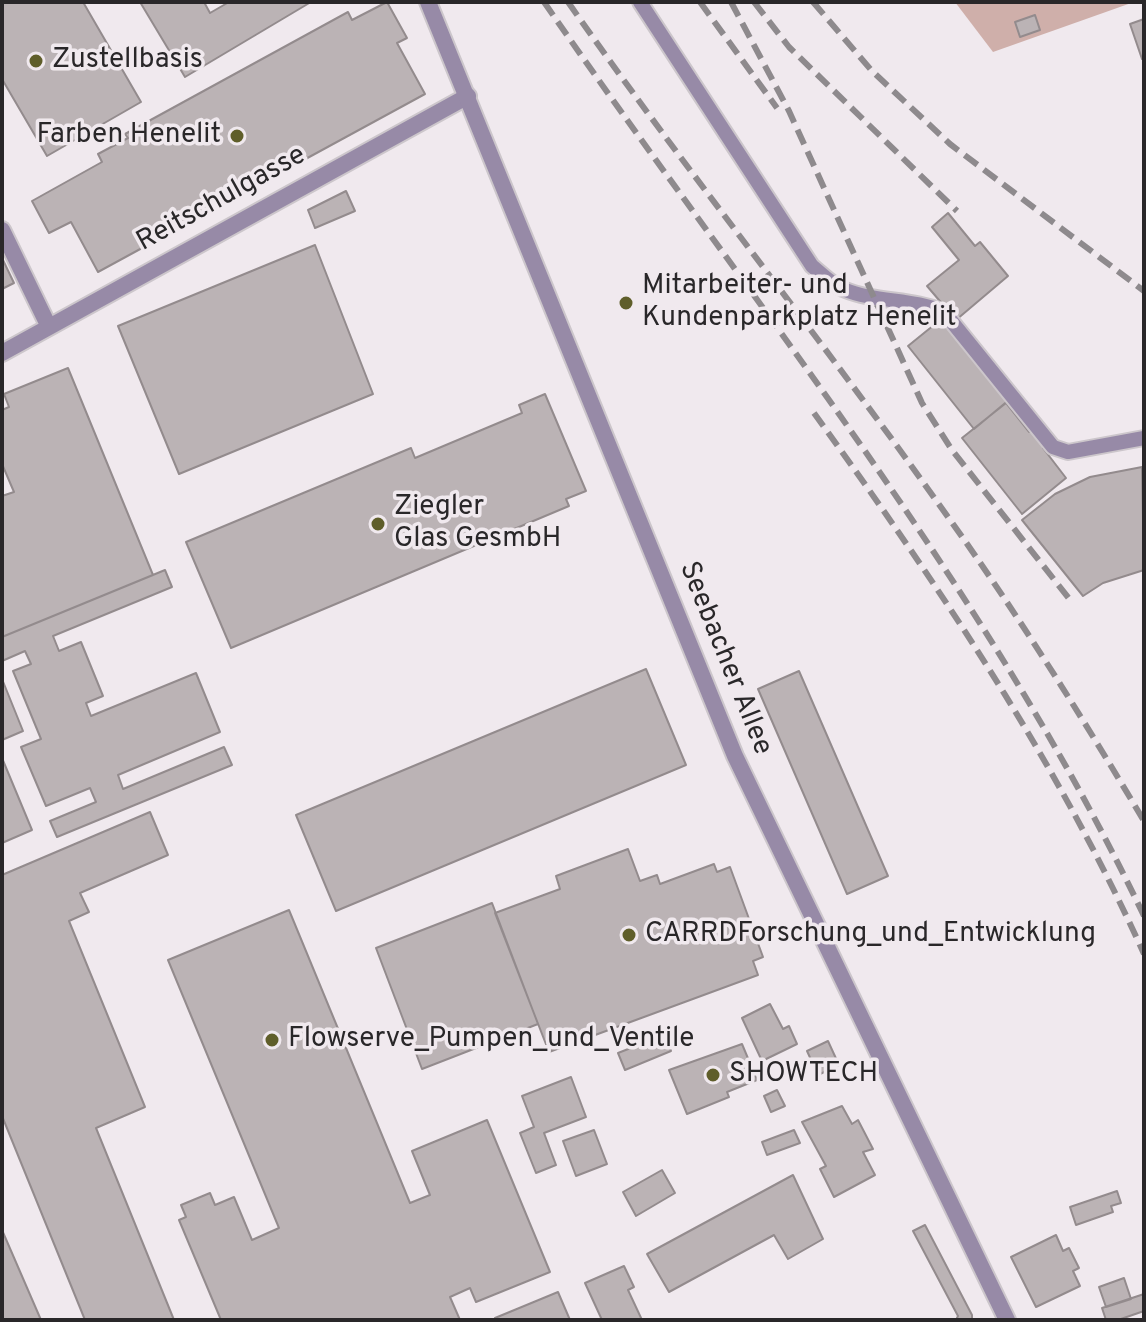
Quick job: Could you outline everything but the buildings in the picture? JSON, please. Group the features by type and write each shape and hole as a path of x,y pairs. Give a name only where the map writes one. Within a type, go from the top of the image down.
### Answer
{"street":[{"name":"Seebacher Allee","path":"428,2 735,756 1007,1320"},
{"name":"Reitschulgasse","path":"2,353 468,96"},
{"path":"2,230 48,325"}],"lane":[{"path":"640,2 812,266 840,289 874,299 924,303 944,312 1053,447 1068,452 1144,438"}],"shaded area":[{"path":"955,2 1134,2 993,52"}],"railway":[{"path":"544,2 862,447 939,560 1013,676 1081,794 1144,916"},
{"path":"568,2 970,548 1047,663 1144,821"},
{"path":"700,2 777,108"},
{"path":"731,2 789,111 922,403 952,450 1071,601"},
{"path":"754,2 789,47 957,211"},
{"path":"813,2 872,71 950,144 1144,291"},
{"path":"814,413 906,543 993,675 1073,812 1144,954"}],"place":[{"name":"Zustellbasis","path":"36,61"},
{"name":"Farben Henelit","path":"237,136"},
{"name":"Mitarbeiter- und Kundenparkplatz Henelit","path":"626,303"},
{"name":"Ziegler Glas GesmbH","path":"378,524"},
{"name":"CARRDForschung_und_Entwicklung","path":"629,935"},
{"name":"Flowserve_Pumpen_und_Ventile","path":"272,1040"},
{"name":"SHOWTECH","path":"713,1075"}]}
